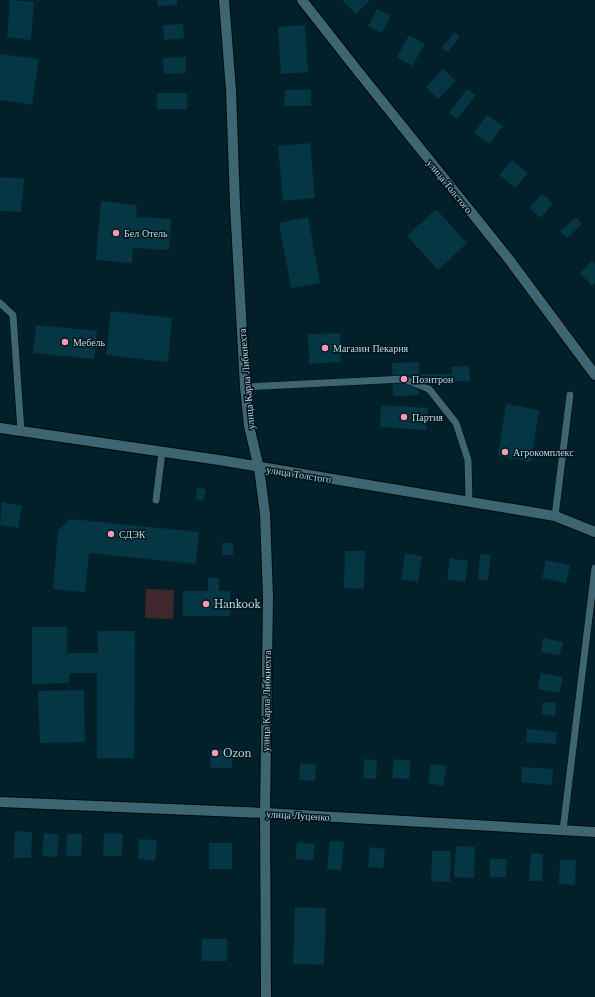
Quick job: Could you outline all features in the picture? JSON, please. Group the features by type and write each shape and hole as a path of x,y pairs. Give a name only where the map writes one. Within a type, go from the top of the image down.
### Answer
{"street":[{"name":"улица Карла Либкнехта","path":"224,0 231,90 235,205 245,387 249,426 259,468 265,514 268,597 265,813 266,997"},
{"name":"улица Толстого","path":"302,0 508,258 595,375"},
{"name":"улица Толстого","path":"0,428 162,452 555,516 595,532"},
{"name":"улица Луценко","path":"0,802 109,808 265,813 595,832"}],"lane":[{"path":"0,303 13,315 21,431"},
{"path":"245,387 404,379 429,389 456,423 468,460 469,502"},
{"path":"555,516 570,395"},
{"path":"156,500 162,452"},
{"path":"563,830 595,568"}],"shaded area":[{"path":"146,589 174,590 173,619 145,618"}],"building":[{"path":"10,0 34,2 31,40 7,37"},
{"path":"157,0 177,0 177,5 158,6"},
{"path":"342,0 370,0 356,14"},
{"path":"377,9 391,16 382,33 368,26"},
{"path":"183,24 184,38 164,40 163,25"},
{"path":"305,25 308,72 281,74 278,27"},
{"path":"454,32 460,36 448,52 442,48"},
{"path":"409,35 425,44 412,66 397,57"},
{"path":"0,54 39,59 32,105 0,100"},
{"path":"186,57 186,73 164,74 163,58"},
{"path":"443,69 456,81 438,99 426,87"},
{"path":"467,89 476,95 457,119 449,113"},
{"path":"285,90 311,90 311,106 284,106"},
{"path":"157,93 187,93 187,109 157,109"},
{"path":"487,115 503,126 490,144 474,133"},
{"path":"310,143 315,198 283,201 278,146"},
{"path":"512,160 528,173 516,188 499,175"},
{"path":"0,177 24,179 21,212 0,211"},
{"path":"542,194 553,203 541,218 529,208"},
{"name":"Бел Отель","path":"101,201 137,205 136,217 171,219 169,250 133,248 132,263 96,260"},
{"path":"436,209 467,243 438,270 407,236"},
{"path":"308,217 320,283 291,288 279,223"},
{"path":"576,217 582,224 567,238 560,231"},
{"path":"592,261 595,264 595,283 592,286 580,273"},
{"path":"111,311 172,318 168,362 106,355"},
{"name":"Мебель","path":"36,325 97,331 94,359 33,353"},
{"name":"Магазин Пекарня","path":"340,333 341,362 309,364 308,334"},
{"path":"419,362 419,374 452,374 451,367 469,366 470,381 419,382 419,395 393,396 392,363"},
{"path":"506,404 539,410 531,462 498,456"},
{"name":"Партия","path":"381,405 428,408 426,430 380,427"},
{"path":"197,488 206,489 204,501 196,500"},
{"path":"2,502 22,506 18,528 0,525"},
{"path":"70,519 199,532 196,564 89,553 85,592 53,589 58,531"},
{"path":"222,543 233,543 233,555 222,555"},
{"path":"345,551 365,551 364,589 344,588"},
{"path":"405,553 422,556 418,582 401,579"},
{"path":"480,554 491,555 488,580 478,579"},
{"path":"450,558 468,561 465,582 447,579"},
{"path":"546,560 570,565 566,583 542,578"},
{"name":"Hankook","path":"208,578 219,578 219,591 230,591 230,616 183,616 183,591 208,591"},
{"path":"32,627 67,627 67,653 98,653 98,631 135,631 134,758 97,758 97,673 69,673 69,683 32,684"},
{"path":"543,638 563,642 560,655 541,652"},
{"path":"541,673 563,677 559,693 538,689"},
{"path":"84,690 85,742 40,743 38,691"},
{"path":"543,702 556,703 555,716 542,714"},
{"path":"527,729 557,732 556,744 526,742"},
{"path":"211,749 233,750 232,768 210,768"},
{"path":"364,759 377,760 376,779 363,778"},
{"path":"394,759 411,761 409,779 392,778"},
{"path":"300,763 316,764 315,781 299,780"},
{"path":"431,764 447,766 443,786 428,783"},
{"path":"522,767 553,769 552,785 521,782"},
{"path":"15,831 32,832 31,858 14,858"},
{"path":"44,833 59,835 57,857 42,856"},
{"path":"104,833 123,834 122,856 103,856"},
{"path":"67,834 82,834 81,856 66,856"},
{"path":"139,839 157,840 155,861 138,859"},
{"path":"330,841 344,842 341,870 327,869"},
{"path":"297,842 315,844 313,861 295,859"},
{"path":"209,843 232,843 232,869 209,869"},
{"path":"456,846 475,847 474,878 454,877"},
{"path":"370,847 385,849 383,868 368,867"},
{"path":"432,851 451,851 450,882 431,881"},
{"path":"531,853 543,854 542,881 529,881"},
{"path":"490,859 507,859 506,877 490,877"},
{"path":"560,860 576,860 575,885 559,884"},
{"path":"295,907 326,908 324,965 293,964"},
{"path":"202,939 227,939 227,961 202,961"}],"place":[{"name":"Бел Отель","path":"116,233"},
{"name":"Мебель","path":"65,342"},
{"name":"Магазин Пекарня","path":"325,348"},
{"name":"Позитрон","path":"404,379"},
{"name":"Партия","path":"404,417"},
{"name":"Агрокомплекс","path":"505,452"},
{"name":"СДЭК","path":"111,534"},
{"name":"Hankook","path":"206,604"},
{"name":"Ozon","path":"215,753"}]}
